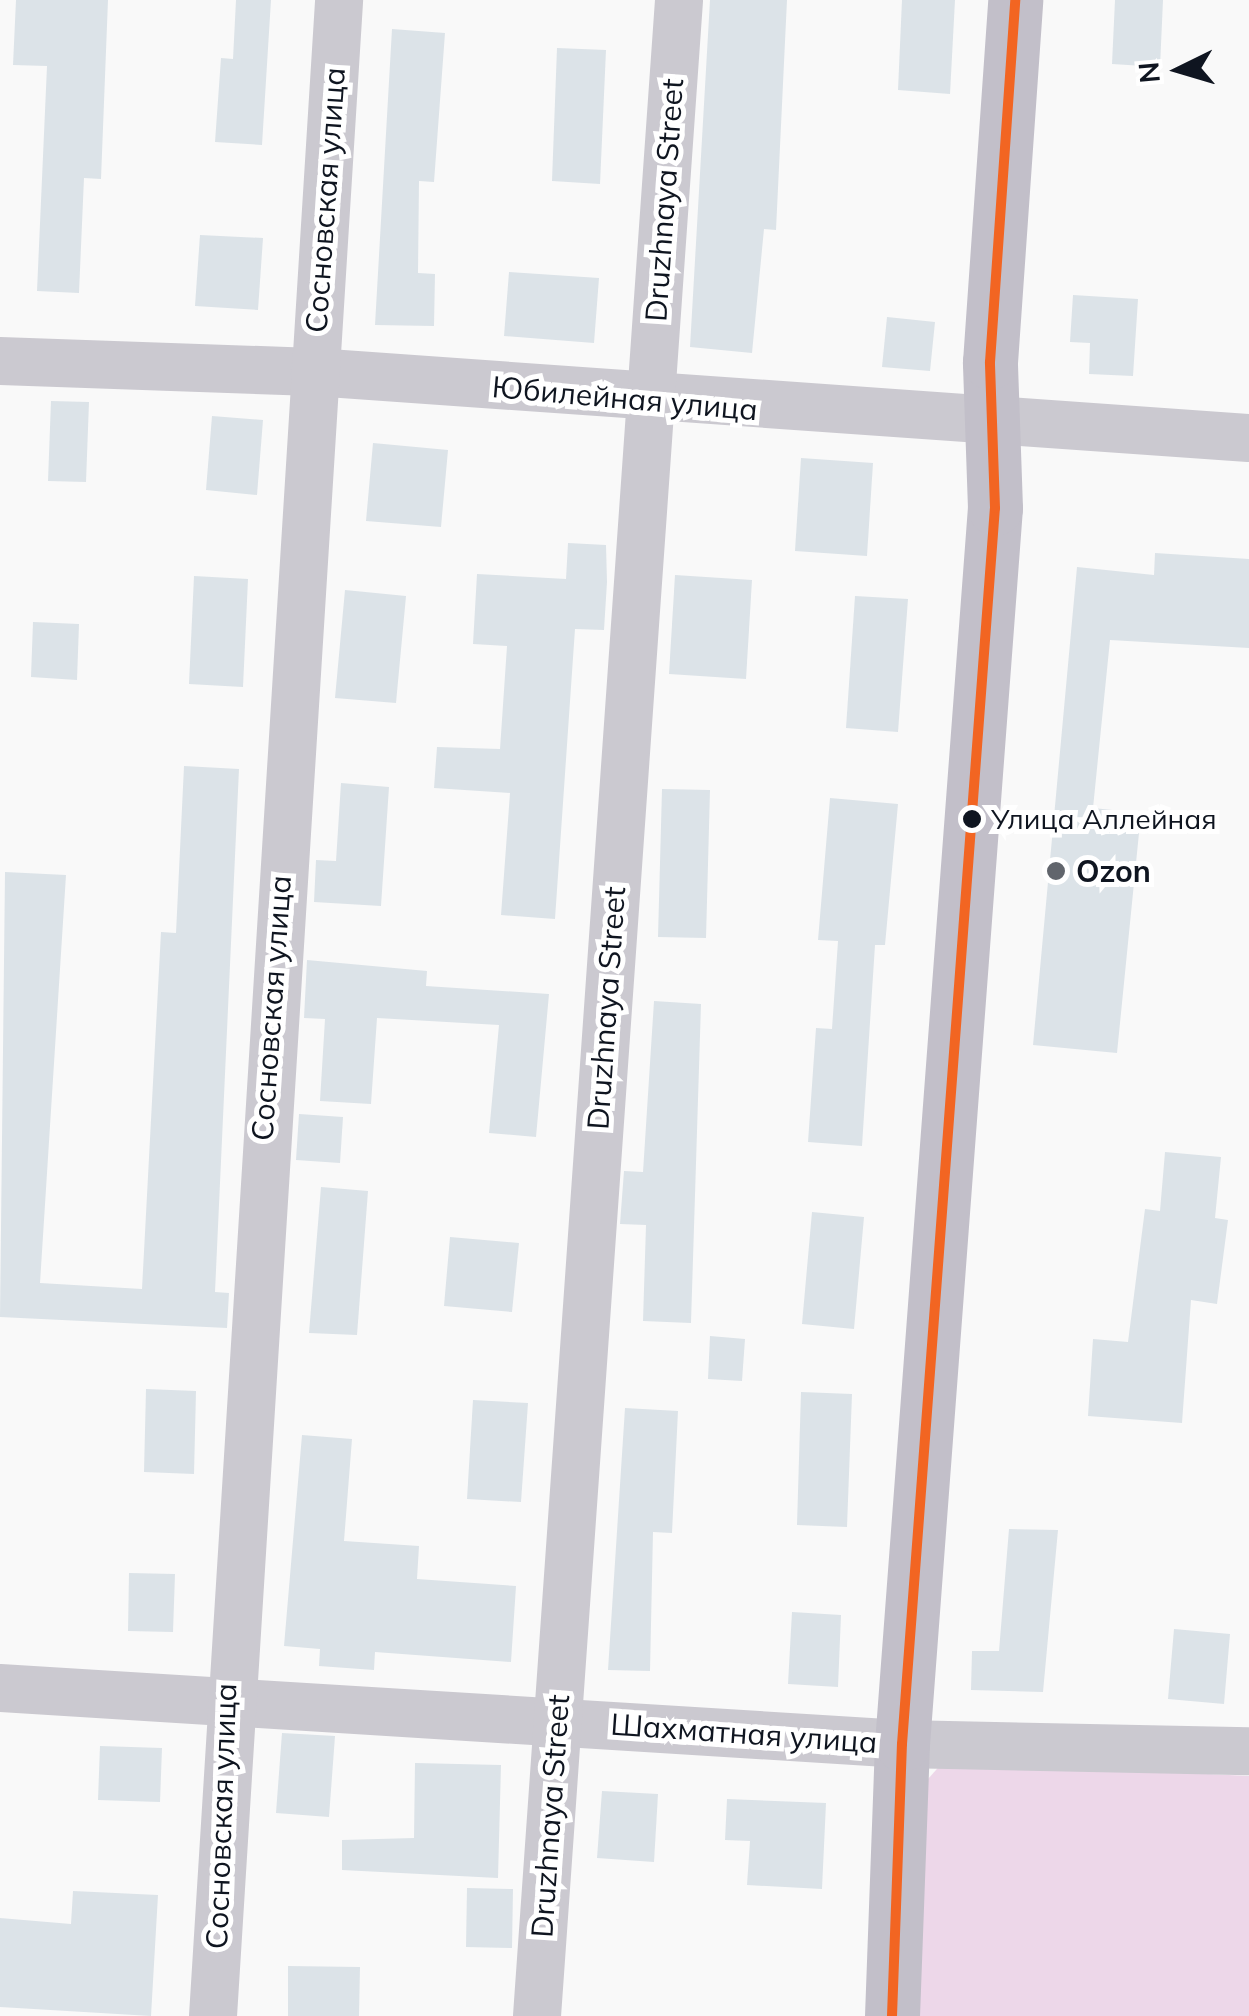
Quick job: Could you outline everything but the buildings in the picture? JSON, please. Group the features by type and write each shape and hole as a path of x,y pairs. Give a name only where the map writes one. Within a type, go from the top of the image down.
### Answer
{"street":[{"name":"Сосновская улица","path":"212,2016 226,1698 338,0"},
{"name":"Druzhnaya Street","path":"537,2016 679,0"},
{"path":"892,2016 902,1744 995,508 991,424 1015,0"},
{"name":"Юбилейная улица","path":"0,361 314,372 648,402 1249,438"},
{"name":"Шахматная улица","path":"0,1688 226,1698 902,1744 1249,1751"}],"shaded area":[{"path":"944,1761 1249,1776 1249,2016 914,2016 928,1779"}],"transit line":[{"path":"892,2016 902,1744 995,508 990,362 1015,0"}],"place":[{"name":"Улица Аллейная","path":"972,819"},
{"name":"Ozon","path":"1056,871"}]}
